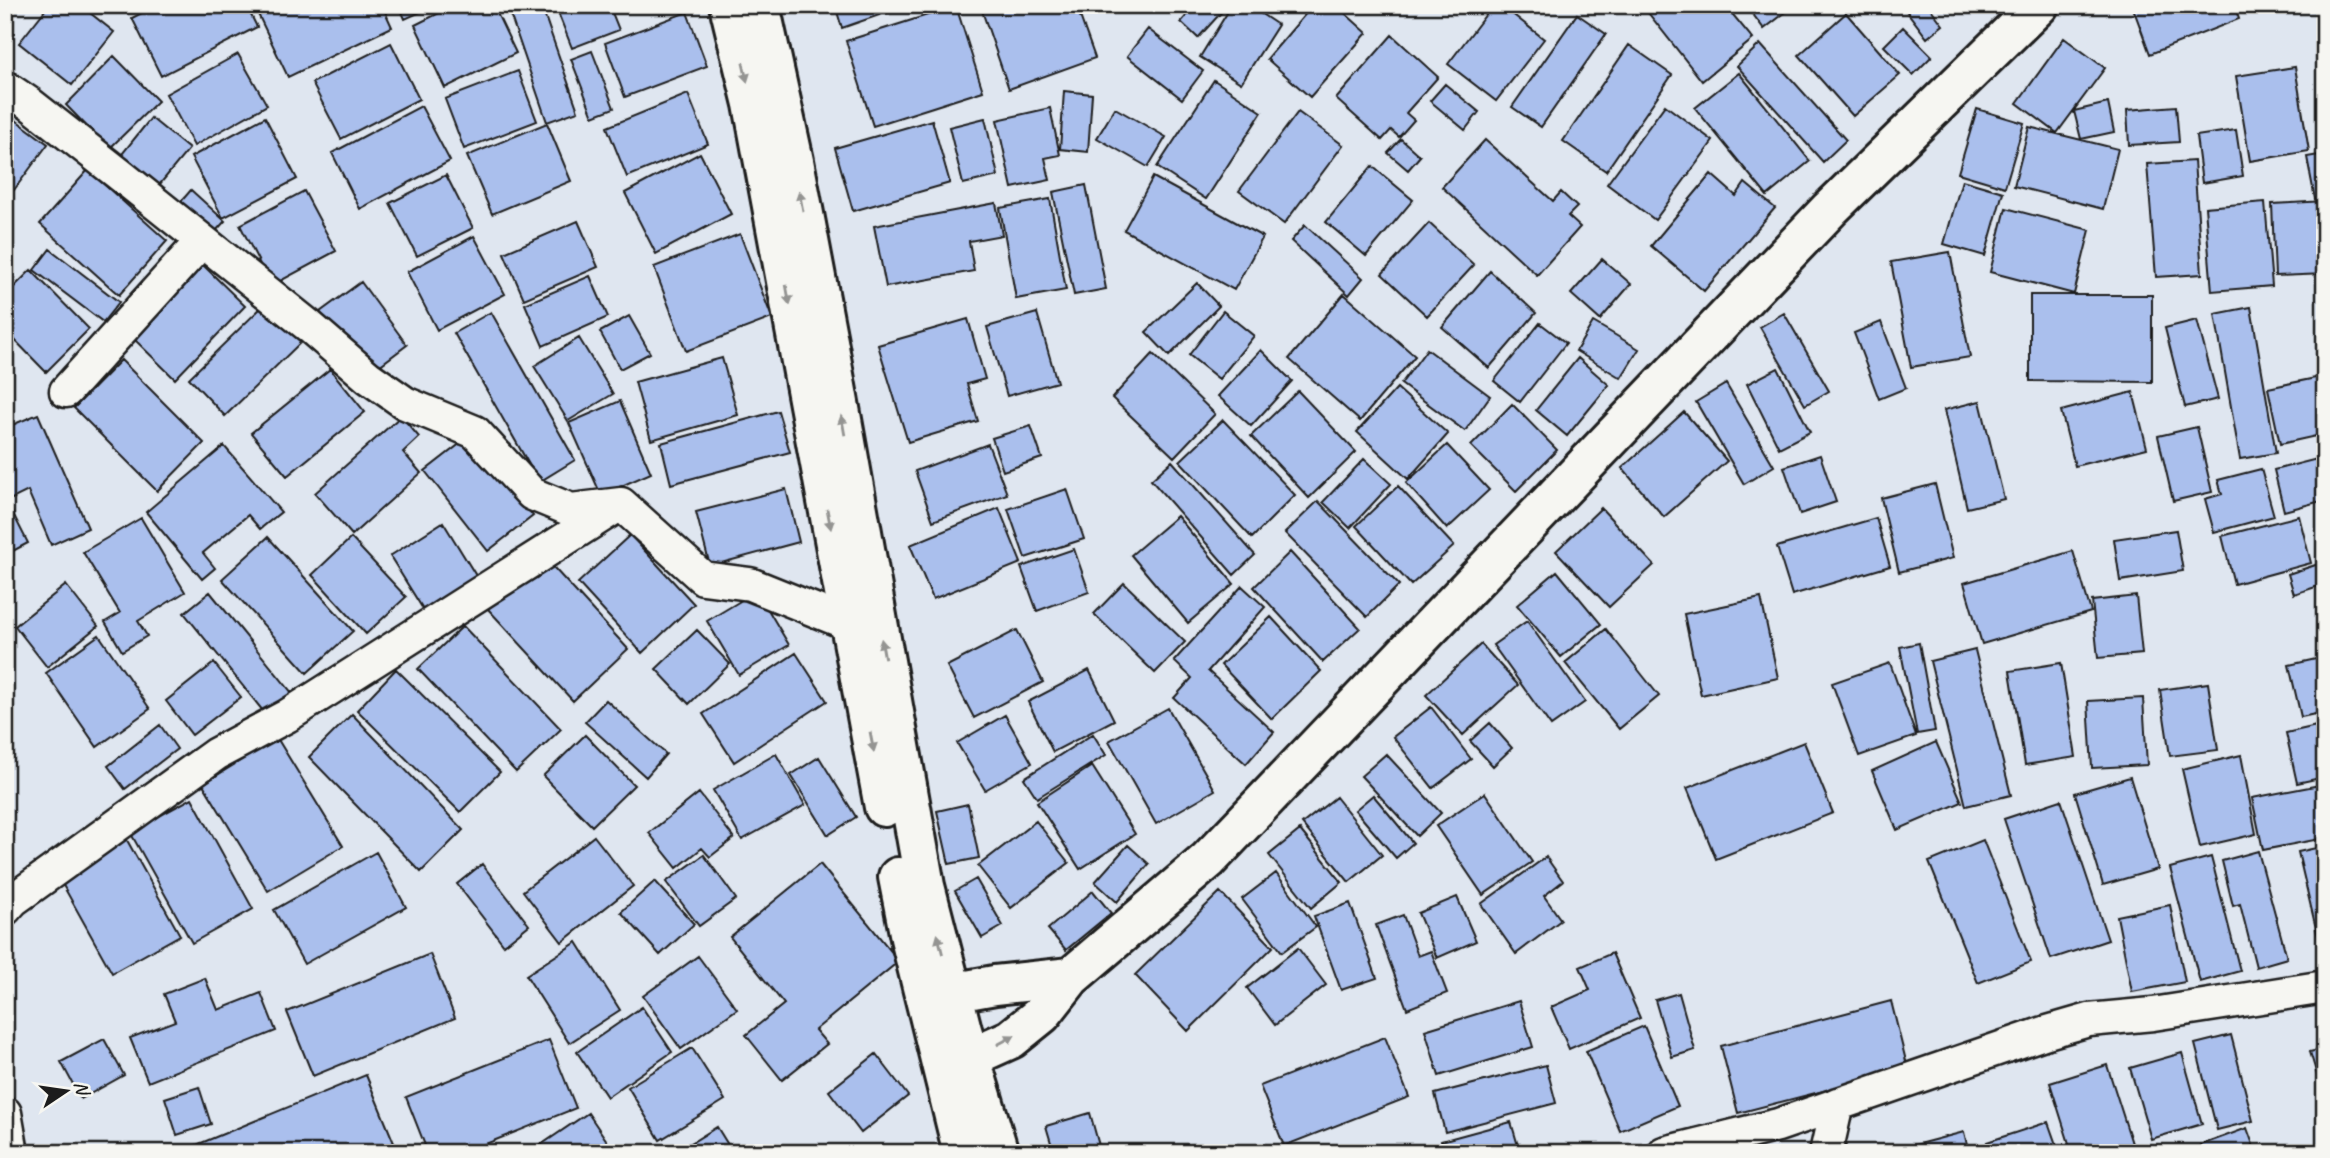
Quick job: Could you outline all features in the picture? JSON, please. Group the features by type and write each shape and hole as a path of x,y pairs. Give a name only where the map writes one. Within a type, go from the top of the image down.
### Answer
{"main road":[{"path":"729,5 753,104 910,938 939,995"},
{"path":"760,5 794,161 828,341 925,886 939,995 957,1062 999,1153"},
{"path":"957,1062 1011,1039 1042,1014 1071,976 1208,860 1830,209 2039,5"},
{"path":"939,995 1018,981 1071,976"},
{"path":"957,1062 963,1153"}],"street":[{"path":"5,88 30,104 309,326 368,377 405,403 475,432 532,494 570,510 621,504 704,578 750,584 849,624"},
{"path":"66,390 201,242"},
{"path":"5,909 13,900 216,754 287,716 621,504"},
{"path":"1664,1153 1778,1125 2089,1020 2153,1014 2325,987"},
{"path":"1826,1153 1837,1104"},
{"path":"5,1113 12,1153"}],"building":[{"path":"49,5 80,5 114,32 72,85 19,43"},
{"path":"157,5 246,5 257,27 161,76 132,18"},
{"path":"272,5 382,5 392,27 288,77 257,12"},
{"path":"399,5 436,5 405,19"},
{"path":"455,5 493,5 516,53 445,88 415,25"},
{"path":"507,5 541,5 578,111 547,122"},
{"path":"555,5 609,5 619,30 572,48"},
{"path":"835,5 908,5 842,28"},
{"path":"980,5 1076,5 1095,58 1009,89"},
{"path":"1196,5 1228,5 1198,38 1181,22"},
{"path":"1232,5 1248,5 1278,25 1241,83 1200,57"},
{"path":"1313,5 1336,5 1367,33 1310,97 1267,59"},
{"path":"1493,5 1501,5 1544,39 1496,101 1448,64"},
{"path":"1642,5 1725,5 1753,39 1702,81"},
{"path":"1746,5 1795,5 1764,29"},
{"path":"1902,5 1928,5 1943,25 1927,38"},
{"path":"2132,5 2234,5 2239,19 2150,54"},
{"path":"956,6 983,91 873,126 846,41"},
{"path":"687,12 707,66 625,97 605,43"},
{"path":"1846,13 1900,75 1853,116 1799,55"},
{"path":"1577,14 1606,34 1541,127 1512,107"},
{"path":"1903,27 1932,56 1913,75 1884,46"},
{"path":"1148,29 1203,71 1182,99 1127,56"},
{"path":"1392,35 1438,77 1406,113 1414,120 1399,137 1391,130 1382,140 1336,99"},
{"path":"2064,38 2105,68 2057,133 2017,103"},
{"path":"391,43 419,99 341,139 312,83"},
{"path":"1760,44 1846,140 1823,162 1737,66"},
{"path":"1629,45 1672,75 1606,171 1563,141"},
{"path":"592,51 614,108 593,116 571,59"},
{"path":"238,54 267,105 194,146 166,94"},
{"path":"114,56 158,101 109,149 66,105"},
{"path":"2295,67 2309,151 2250,161 2236,76"},
{"path":"518,71 537,121 464,149 445,99"},
{"path":"1739,73 1810,161 1767,196 1695,108"},
{"path":"1214,80 1262,112 1206,199 1157,167"},
{"path":"1445,84 1479,112 1465,130 1430,101"},
{"path":"1064,91 1092,94 1088,152 1060,149"},
{"path":"688,94 708,144 627,177 607,127"},
{"path":"2108,103 2114,132 2081,139 2074,111"},
{"path":"1665,105 1713,141 1655,220 1607,184"},
{"path":"421,106 450,161 360,209 332,153"},
{"path":"2176,106 2179,142 2129,145 2127,110"},
{"path":"1050,108 1060,155 1045,158 1050,180 1012,188 997,120"},
{"path":"1115,108 1166,137 1148,167 1097,138"},
{"path":"1977,109 2024,123 2005,187 1958,173"},
{"path":"5,112 48,144 14,190 5,184"},
{"path":"1298,112 1343,145 1284,224 1239,191"},
{"path":"265,117 297,179 223,218 191,157"},
{"path":"151,118 189,149 155,190 118,159"},
{"path":"985,118 998,176 963,184 949,127"},
{"path":"932,120 950,183 853,211 835,148"},
{"path":"547,123 571,181 492,214 467,156"},
{"path":"2029,127 2118,149 2103,209 2014,186"},
{"path":"2236,130 2243,176 2202,183 2196,136"},
{"path":"1401,139 1420,156 1408,170 1388,153"},
{"path":"1485,140 1553,201 1561,192 1577,207 1568,216 1580,227 1537,275 1442,187"},
{"path":"700,153 731,214 656,254 625,193"},
{"path":"2325,154 2325,197 2315,199 2307,157"},
{"path":"2194,161 2202,274 2156,277 2147,164"},
{"path":"1372,166 1413,200 1366,256 1326,222"},
{"path":"88,170 167,241 119,295 40,224"},
{"path":"1711,174 1736,196 1745,183 1775,208 1704,291 1651,246"},
{"path":"446,175 473,228 417,256 390,203"},
{"path":"1153,177 1263,237 1234,290 1124,230"},
{"path":"1962,180 2003,192 1985,256 1944,244"},
{"path":"1086,185 1106,289 1074,295 1053,192"},
{"path":"191,190 225,221 206,242 172,212"},
{"path":"304,191 336,251 271,286 240,225"},
{"path":"1050,199 1066,290 1016,299 1000,208"},
{"path":"2325,201 2325,274 2275,276 2272,204"},
{"path":"2265,202 2272,286 2212,291 2205,207"},
{"path":"996,203 1002,235 969,241 974,271 886,287 874,226"},
{"path":"2006,208 2090,230 2074,294 1990,272"},
{"path":"578,221 598,267 524,299 504,253"},
{"path":"1429,223 1474,265 1427,316 1382,274"},
{"path":"1305,225 1363,278 1349,295 1291,241"},
{"path":"740,234 772,318 686,351 654,267"},
{"path":"474,236 505,294 437,330 407,272"},
{"path":"50,249 119,302 103,322 34,270"},
{"path":"1950,252 1970,357 1911,367 1891,262"},
{"path":"1602,259 1631,284 1600,320 1571,294"},
{"path":"203,265 245,306 175,379 132,337"},
{"path":"31,270 89,329 46,372 5,330 5,296"},
{"path":"1490,271 1536,313 1489,368 1442,327"},
{"path":"590,276 608,317 543,346 525,304"},
{"path":"361,282 407,345 367,375 320,312"},
{"path":"1197,283 1219,306 1169,356 1146,332"},
{"path":"1344,294 1415,356 1360,421 1289,359"},
{"path":"2030,295 2152,295 2152,382 2030,381"},
{"path":"265,304 301,342 225,416 189,378"},
{"path":"2251,307 2276,453 2240,459 2215,314"},
{"path":"1223,311 1254,336 1219,379 1189,355"},
{"path":"491,312 575,460 539,482 454,333"},
{"path":"1037,313 1057,382 1007,396 987,327"},
{"path":"1784,313 1829,391 1805,405 1760,327"},
{"path":"629,316 650,353 620,369 600,332"},
{"path":"968,319 985,379 967,384 978,421 908,442 878,345"},
{"path":"2197,320 2218,399 2185,407 2165,328"},
{"path":"1593,322 1639,349 1621,378 1576,351"},
{"path":"1881,322 1906,388 1879,399 1854,333"},
{"path":"1540,323 1566,343 1520,402 1494,381"},
{"path":"579,338 613,394 568,421 534,366"},
{"path":"1427,349 1490,396 1465,431 1401,384"},
{"path":"1261,350 1292,381 1251,426 1218,396"},
{"path":"1153,354 1215,414 1174,457 1112,398"},
{"path":"722,358 738,415 651,440 635,382"},
{"path":"1578,358 1609,385 1567,436 1536,410"},
{"path":"121,360 204,443 157,491 74,408"},
{"path":"1778,368 1810,432 1779,448 1747,384"},
{"path":"330,369 365,412 287,476 251,433"},
{"path":"2325,376 2325,434 2280,444 2268,388"},
{"path":"1726,384 1774,466 1744,484 1696,402"},
{"path":"1397,388 1448,434 1408,479 1357,432"},
{"path":"1298,391 1356,452 1309,498 1251,436"},
{"path":"2133,392 2147,448 2075,466 2061,411"},
{"path":"620,401 651,473 601,495 569,423"},
{"path":"1980,401 2004,499 1967,508 1944,410"},
{"path":"1512,404 1557,450 1516,491 1471,446"},
{"path":"778,411 790,452 671,484 661,443"},
{"path":"1684,412 1727,461 1664,517 1622,468"},
{"path":"38,414 88,528 51,545 28,491 10,500 5,489 5,428"},
{"path":"401,416 419,437 403,452 421,473 352,535 315,493"},
{"path":"1223,420 1295,495 1252,538 1180,461"},
{"path":"1031,426 1042,458 1003,471 992,438"},
{"path":"2197,427 2212,492 2173,501 2158,436"},
{"path":"470,436 533,516 488,551 425,471"},
{"path":"988,444 1007,494 933,521 915,471"},
{"path":"1447,445 1489,490 1447,529 1406,483"},
{"path":"224,446 281,512 260,529 248,515 203,553 215,568 202,579 146,512"},
{"path":"1820,455 1836,502 1800,514 1784,467"},
{"path":"2325,457 2325,500 2284,511 2274,470"},
{"path":"1364,459 1391,484 1350,528 1323,502"},
{"path":"1172,461 1255,555 1234,575 1151,480"},
{"path":"2261,469 2274,516 2214,532 2205,499 2222,494 2218,480"},
{"path":"1935,484 1953,558 1899,572 1881,498"},
{"path":"1398,486 1454,546 1411,585 1356,526"},
{"path":"786,489 799,542 710,566 696,512"},
{"path":"1067,489 1084,539 1025,558 1008,509"},
{"path":"5,498 28,543 5,555"},
{"path":"1318,501 1399,585 1367,617 1285,533"},
{"path":"999,508 1021,563 933,599 910,545"},
{"path":"1601,508 1654,565 1609,607 1556,551"},
{"path":"1177,516 1234,584 1188,623 1131,555"},
{"path":"2299,516 2311,563 2234,584 2222,536"},
{"path":"141,518 185,592 138,621 147,636 122,651 105,622 120,613 83,552"},
{"path":"1876,518 1890,566 1792,595 1777,547"},
{"path":"443,522 481,584 428,617 390,556"},
{"path":"2176,530 2183,571 2120,581 2114,539"},
{"path":"630,535 694,604 642,653 578,583"},
{"path":"268,537 353,631 307,673 222,579"},
{"path":"351,538 406,597 366,634 312,575"},
{"path":"1074,549 1089,592 1037,611 1021,567"},
{"path":"2073,551 2091,612 1982,644 1964,583"},
{"path":"1290,552 1360,628 1323,662 1254,587"},
{"path":"544,557 628,649 573,701 488,609"},
{"path":"2325,562 2325,584 2294,594 2288,574"},
{"path":"1557,571 1601,624 1561,657 1517,605"},
{"path":"1124,583 1185,642 1155,673 1094,614"},
{"path":"66,585 98,626 47,667 15,626"},
{"path":"1242,586 1265,607 1208,671 1274,732 1246,764 1174,698 1192,678 1174,661"},
{"path":"757,591 789,645 739,675 707,621"},
{"path":"210,592 293,694 267,716 184,613"},
{"path":"2136,596 2142,654 2098,658 2092,601"},
{"path":"1761,598 1778,678 1701,695 1684,614"},
{"path":"1271,617 1321,671 1272,719 1221,665"},
{"path":"1527,621 1585,702 1551,726 1493,645"},
{"path":"463,626 561,729 516,772 418,669"},
{"path":"1606,629 1659,696 1619,729 1565,663"},
{"path":"697,630 730,664 689,704 656,669"},
{"path":"1017,630 1043,682 974,718 947,666"},
{"path":"99,635 150,709 97,747 46,673"},
{"path":"1919,643 1935,731 1917,734 1900,647"},
{"path":"1481,644 1518,685 1463,735 1426,695"},
{"path":"1975,650 2011,795 1966,806 1930,661"},
{"path":"796,653 827,701 734,762 703,714"},
{"path":"2325,657 2325,712 2301,717 2289,665"},
{"path":"214,663 241,697 192,735 166,701"},
{"path":"1890,663 1916,736 1859,756 1832,683"},
{"path":"2061,663 2076,757 2025,765 2010,671"},
{"path":"396,669 500,772 460,812 357,710"},
{"path":"1089,670 1114,720 1053,752 1028,702"},
{"path":"2208,683 2218,750 2170,756 2160,690"},
{"path":"2143,698 2147,765 2092,768 2088,701"},
{"path":"606,700 666,754 646,777 585,722"},
{"path":"1431,707 1471,759 1433,788 1393,737"},
{"path":"1168,708 1215,790 1156,824 1109,741"},
{"path":"352,714 463,830 421,872 309,757"},
{"path":"1005,715 1032,763 985,790 957,743"},
{"path":"1490,723 1512,748 1493,766 1470,741"},
{"path":"2325,724 2325,777 2297,783 2286,733"},
{"path":"160,725 177,749 125,789 108,766"},
{"path":"1093,734 1106,755 1037,798 1024,778"},
{"path":"585,735 634,785 592,826 543,776"},
{"path":"277,738 343,846 268,891 203,784"},
{"path":"1804,742 1833,813 1716,859 1687,788"},
{"path":"1936,742 1962,802 1897,830 1872,771"},
{"path":"776,754 805,805 742,840 713,790"},
{"path":"1386,754 1441,813 1417,836 1361,776"},
{"path":"2241,755 2256,834 2200,847 2182,769"},
{"path":"819,757 856,817 828,835 791,775"},
{"path":"1092,766 1135,834 1080,869 1037,802"},
{"path":"2130,777 2158,869 2103,885 2075,793"},
{"path":"2325,784 2325,838 2263,850 2252,798"},
{"path":"699,793 734,838 710,857 702,848 677,868 649,833"},
{"path":"1485,793 1532,862 1483,895 1436,826"},
{"path":"1373,795 1413,843 1396,858 1355,810"},
{"path":"1336,797 1382,855 1349,882 1302,824"},
{"path":"192,798 253,909 192,943 130,832"},
{"path":"2061,800 2108,940 2051,959 2004,819"},
{"path":"968,804 979,858 949,864 937,811"},
{"path":"1036,821 1069,863 1011,908 978,866"},
{"path":"1300,830 1342,882 1311,908 1269,855"},
{"path":"123,833 180,935 112,973 55,871"},
{"path":"594,836 633,886 562,942 523,891"},
{"path":"1983,840 2031,962 1978,983 1929,862"},
{"path":"1128,845 1149,864 1117,902 1095,882"},
{"path":"2325,846 2325,954 2322,954 2298,852"},
{"path":"2258,851 2287,958 2256,967 2240,904 2233,906 2222,861"},
{"path":"376,852 406,907 304,964 274,910"},
{"path":"704,855 736,899 699,926 666,882"},
{"path":"1546,857 1563,881 1544,896 1561,920 1516,954 1481,904"},
{"path":"2211,857 2240,971 2200,982 2170,868"},
{"path":"482,864 529,925 504,945 457,884"},
{"path":"820,864 899,961 815,1030 827,1044 782,1080 746,1035 784,1004 730,937"},
{"path":"1276,873 1316,927 1282,952 1242,899"},
{"path":"976,879 1003,926 982,938 955,891"},
{"path":"655,881 694,924 660,955 621,912"},
{"path":"1093,891 1111,913 1066,950 1048,929"},
{"path":"1220,892 1273,947 1188,1031 1135,975"},
{"path":"1457,897 1476,941 1437,958 1418,913"},
{"path":"1350,903 1377,978 1341,990 1314,916"},
{"path":"2170,905 2185,982 2132,992 2117,916"},
{"path":"1403,915 1418,956 1431,951 1447,993 1407,1009 1376,925"},
{"path":"577,942 620,1010 569,1043 526,975"},
{"path":"1298,948 1326,985 1275,1025 1247,988"},
{"path":"1612,953 1640,1018 1569,1049 1551,1007 1590,990 1580,967"},
{"path":"430,954 455,1018 313,1076 287,1012"},
{"path":"698,956 737,1009 681,1049 643,996"},
{"path":"205,978 218,1010 261,993 276,1031 148,1082 130,1038 175,1021 164,994"},
{"path":"1679,993 1695,1050 1672,1057 1655,1000"},
{"path":"1519,1001 1533,1047 1439,1076 1425,1030"},
{"path":"1891,1001 1908,1069 1738,1113 1721,1046"},
{"path":"642,1007 672,1052 607,1097 577,1052"},
{"path":"1644,1026 1678,1106 1620,1131 1586,1051"},
{"path":"2231,1035 2253,1121 2217,1130 2195,1044"},
{"path":"1385,1037 1409,1097 1284,1146 1260,1086"},
{"path":"104,1039 124,1075 81,1099 61,1062"},
{"path":"549,1040 576,1108 463,1153 428,1153 406,1097"},
{"path":"692,1048 725,1100 660,1140 628,1087"},
{"path":"2325,1048 2325,1101 2310,1052"},
{"path":"2182,1053 2202,1124 2151,1139 2130,1068"},
{"path":"876,1054 908,1096 861,1133 829,1091"},
{"path":"1546,1065 1556,1103 1445,1132 1435,1094"},
{"path":"2107,1065 2135,1153 2072,1153 2050,1083"},
{"path":"366,1075 394,1143 371,1153 177,1153"},
{"path":"199,1087 211,1124 177,1135 165,1098"},
{"path":"588,1113 615,1153 529,1153"},
{"path":"1090,1113 1101,1153 1054,1153 1046,1126"},
{"path":"1511,1122 1519,1149 1503,1153 1444,1153 1441,1141"},
{"path":"2048,1122 2059,1153 1990,1153 1987,1142"},
{"path":"717,1127 733,1153 675,1153"},
{"path":"2247,1128 2256,1153 2204,1153 2201,1145"},
{"path":"1964,1132 1969,1153 1897,1153 1896,1150"}]}
